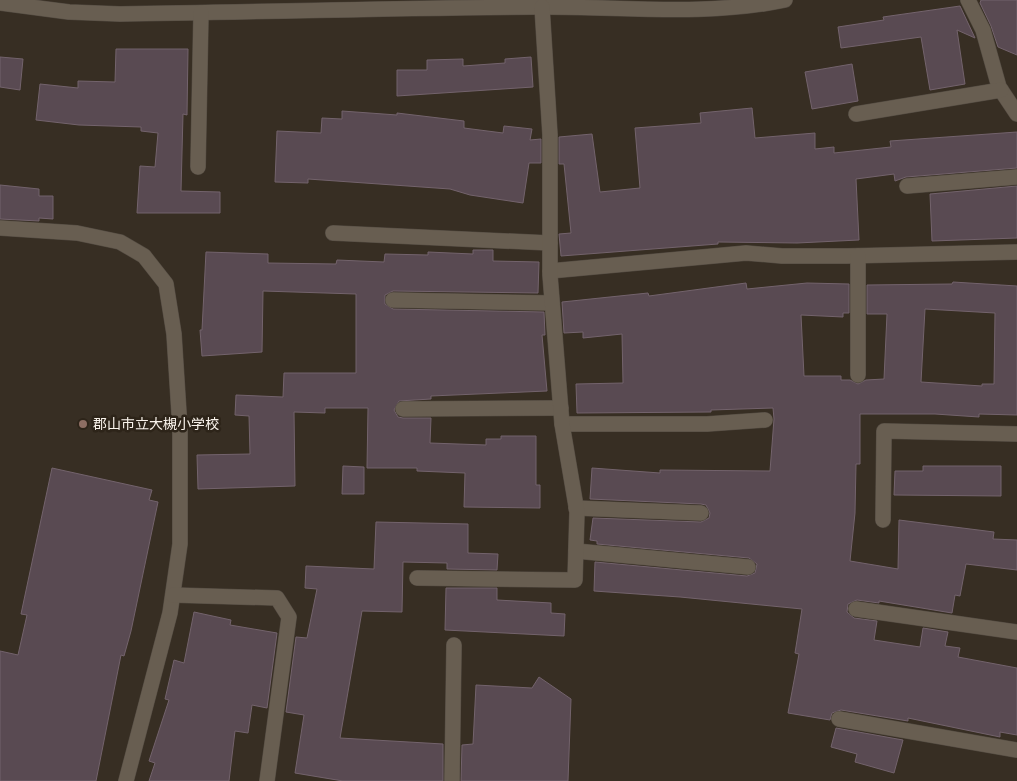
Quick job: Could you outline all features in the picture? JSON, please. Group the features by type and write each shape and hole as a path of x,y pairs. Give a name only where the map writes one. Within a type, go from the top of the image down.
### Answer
{"street":[{"path":"0,3 69,12 201,13 260,6 700,9 758,6 785,0"},
{"path":"968,0 983,30 1001,90 1017,114"},
{"path":"417,578 574,580 576,508 562,424 550,271 550,135 542,7"},
{"path":"198,168 201,13"},
{"path":"856,114 1001,90"},
{"path":"907,186 1017,177"},
{"path":"0,228 77,233 120,242 144,256 166,284 174,334 180,429 180,544 170,613 126,781"},
{"path":"333,233 550,243"},
{"path":"550,271 746,253 782,256 858,256 1017,252"},
{"path":"858,256 858,375"},
{"path":"393,300 552,303"},
{"path":"404,409 561,408"},
{"path":"562,424 707,424 765,420"},
{"path":"883,520 884,431 1017,434"},
{"path":"576,508 701,513"},
{"path":"576,550 748,567"},
{"path":"172,595 276,598 289,617 267,781"},
{"path":"856,609 1017,632"},
{"path":"452,781 454,646"},
{"path":"839,719 1017,750"}],"building":[{"path":"981,0 1017,0 1017,55 998,47 980,3"},
{"path":"960,6 975,38 957,30 965,84 930,90 921,37 841,48 838,27 884,20 883,17"},
{"path":"116,49 188,49 187,115 183,114 181,191 220,192 220,213 137,213 140,166 155,167 158,133 141,131 141,127 79,125 36,120 40,84 78,88 78,81 115,82"},
{"path":"0,57 23,59 20,90 0,87"},
{"path":"531,57 533,87 397,96 397,70 427,70 427,60 463,59 463,66 505,63 505,59"},
{"path":"852,64 858,101 812,109 805,72"},
{"path":"752,108 755,138 815,133 815,149 834,147 834,153 891,147 890,141 1017,132 1017,168 906,177 895,181 894,174 856,179 859,240 797,243 718,242 718,244 561,256 559,234 571,233 564,164 559,164 559,137 592,134 600,192 640,188 635,128 701,123 700,113"},
{"path":"342,111 397,115 397,113 464,121 464,128 503,133 504,126 532,129 530,140 541,139 541,163 529,163 523,203 470,195 450,189 308,179 308,183 275,182 277,131 321,133 322,118 342,119"},
{"path":"0,185 39,189 39,196 53,196 53,219 39,218 39,221 0,219"},
{"path":"1017,186 1017,238 932,241 930,194"},
{"path":"473,250 493,250 493,261 539,262 538,293 393,291 385,295 385,304 393,309 544,312 545,335 542,335 547,391 431,396 431,399 399,401 394,410 398,417 431,418 430,443 486,445 486,439 501,439 501,436 536,436 536,485 540,485 540,508 464,507 465,473 417,471 417,468 367,468 368,408 325,408 325,413 294,412 295,486 198,489 197,455 250,454 249,416 235,415 236,395 283,397 284,373 356,373 356,294 263,291 262,352 202,356 200,330 202,330 206,252 268,254 268,263 336,264 337,260 384,262 385,254 428,255 428,252 473,254"},
{"path":"953,282 1017,286 1017,415 979,414 979,417 935,414 860,414 860,464 856,464 855,513 850,561 898,569 899,520 994,532 993,539 1017,540 1017,570 966,564 960,596 955,595 952,613 879,601 879,603 857,600 848,604 847,612 854,618 877,621 874,640 920,647 923,628 948,632 945,646 960,648 958,657 1017,668 1017,735 1000,732 1000,737 908,718 908,721 841,710 832,713 830,720 788,713 799,654 795,653 802,609 594,591 595,562 747,576 755,573 757,564 749,558 597,544 597,541 590,540 593,518 701,522 709,518 710,513 706,505 701,504 590,499 592,468 660,473 660,470 770,471 774,419 773,408 711,410 711,412 577,413 576,384 623,383 622,334 583,338 583,332 564,333 562,302 648,293 649,296 746,283 747,289 807,283 849,284 849,313 843,313 843,317 801,315 804,376 841,376 841,380 850,380 858,384 866,380 884,379 887,314 867,314 867,285 952,284","holes":["925,309 995,313 994,384 982,384 982,386 921,382"]},
{"path":"343,466 364,467 364,494 342,494"},
{"path":"923,466 1001,466 1001,496 894,495 895,471 923,471"},
{"path":"52,468 152,490 149,500 158,502 131,631 124,656 121,655 96,781 0,781 0,651 18,655 27,615 21,614"},
{"path":"376,522 468,524 468,553 498,554 497,570 447,569 447,563 403,562 402,612 362,611 340,738 443,744 443,781 343,781 295,773 304,715 286,712 296,637 307,638 317,589 305,588 306,566 374,569"},
{"path":"446,588 497,588 497,600 551,603 551,613 565,614 564,636 445,630"},
{"path":"194,612 231,620 230,625 277,633 267,708 252,705 248,733 235,731 229,781 149,781 155,763 149,761 169,700 165,699 174,660 184,663"},
{"path":"539,677 571,699 568,781 461,781 462,745 473,744 476,685 532,688"},
{"path":"836,728 903,740 894,773 855,762 857,754 831,747"}],"place":[{"name":"郡山市立大槻小学校","path":"83,424"}]}
